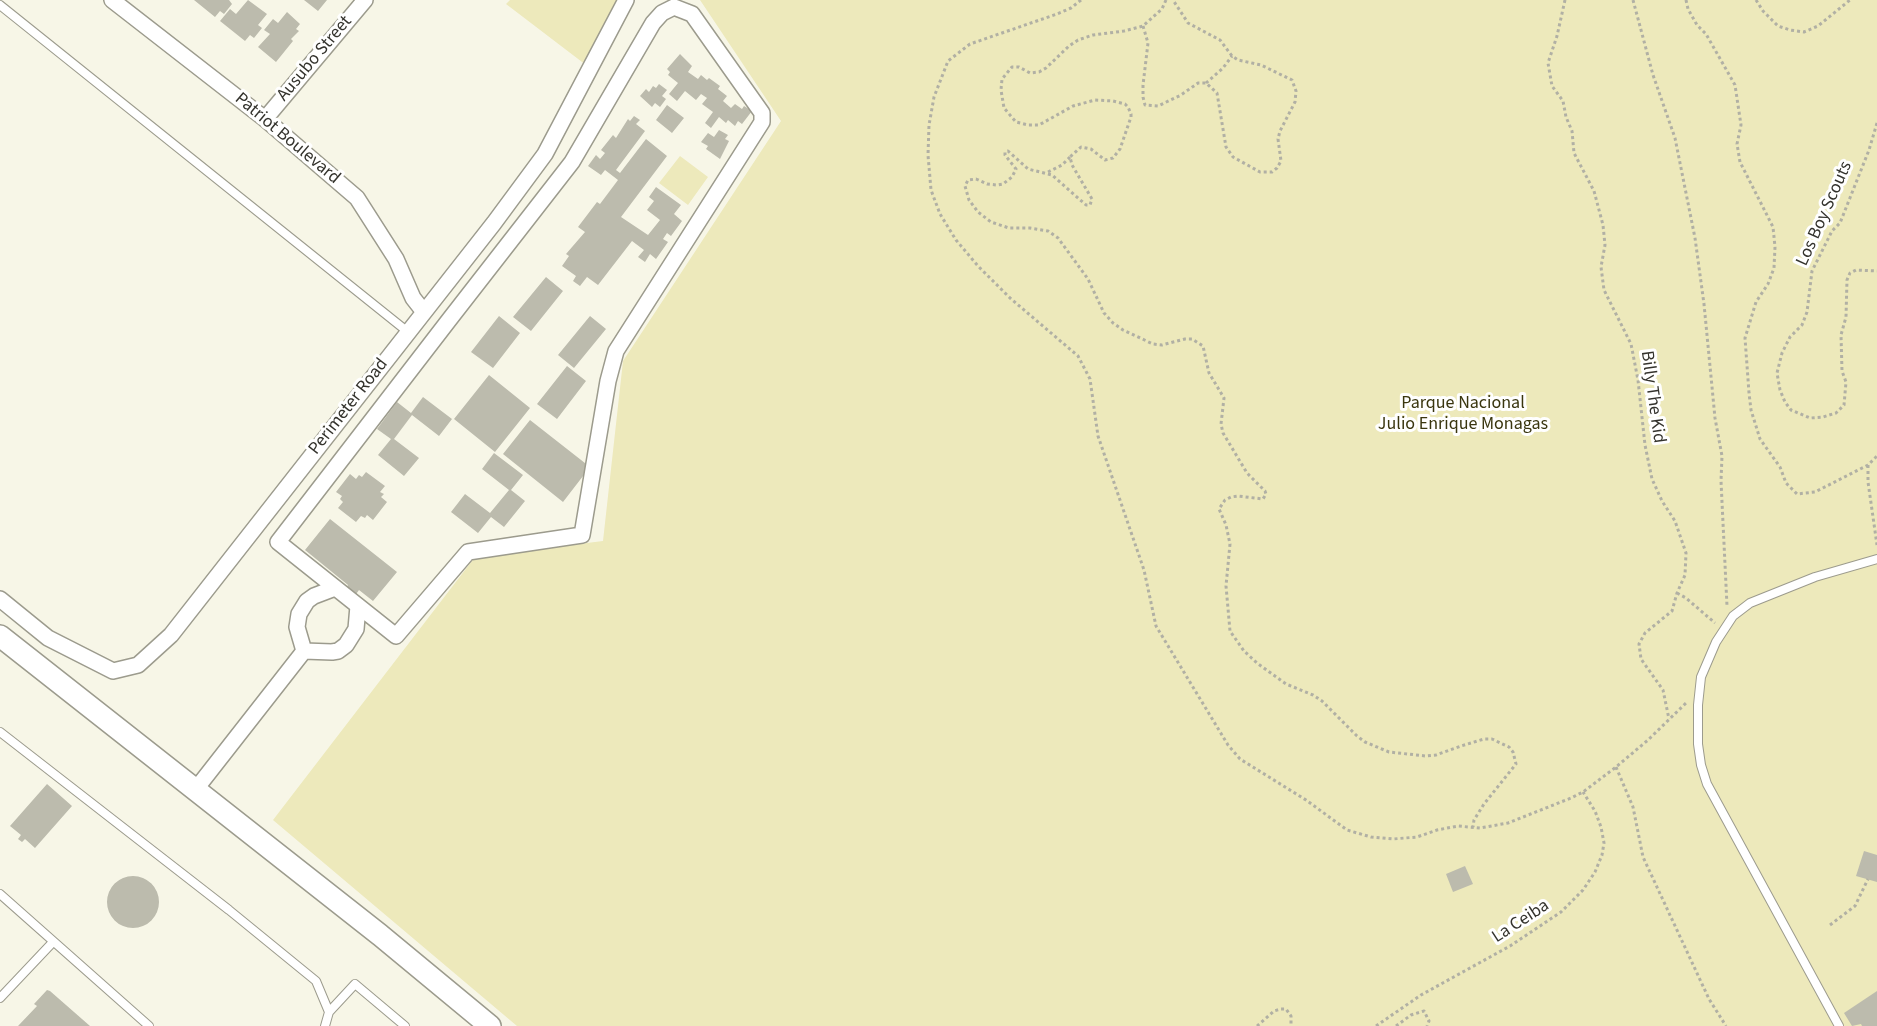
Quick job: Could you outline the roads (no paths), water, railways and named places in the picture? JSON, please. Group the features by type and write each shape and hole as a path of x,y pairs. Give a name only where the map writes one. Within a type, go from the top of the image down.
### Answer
{"street":[{"name":"Patriot Boulevard","path":"112,0 265,119 357,198 396,259 413,298 424,312"},
{"name":"Ausubo Street","path":"265,119 365,0"},
{"name":"Perimeter Road","path":"0,598 48,638 112,671 138,665 171,635 494,223 545,154 626,0"},
{"path":"674,8 681,8 692,14 762,112 762,122 616,351 608,381 582,535 468,552 396,636 335,588 278,542 572,162 657,17 674,8"},
{"path":"304,651 297,627 299,614 307,601 335,588"},
{"path":"304,651 326,653 342,649 356,629 358,606"},
{"path":"0,636 380,935 490,1026"},
{"path":"196,789 304,651"}],"lane":[{"path":"0,5 408,332"},
{"path":"1839,1026 1707,784 1698,744 1699,692 1701,677 1722,630 1750,603 1815,577 1877,559"},
{"path":"0,732 229,910 316,981 330,1012"},
{"path":"0,894 149,1026"},
{"path":"0,998 53,942"},
{"path":"325,1026 330,1012 355,984 405,1026"}],"park label":[{"name":"Parque Nacional Julio Enrique Monagas","path":"1463,414"}]}
